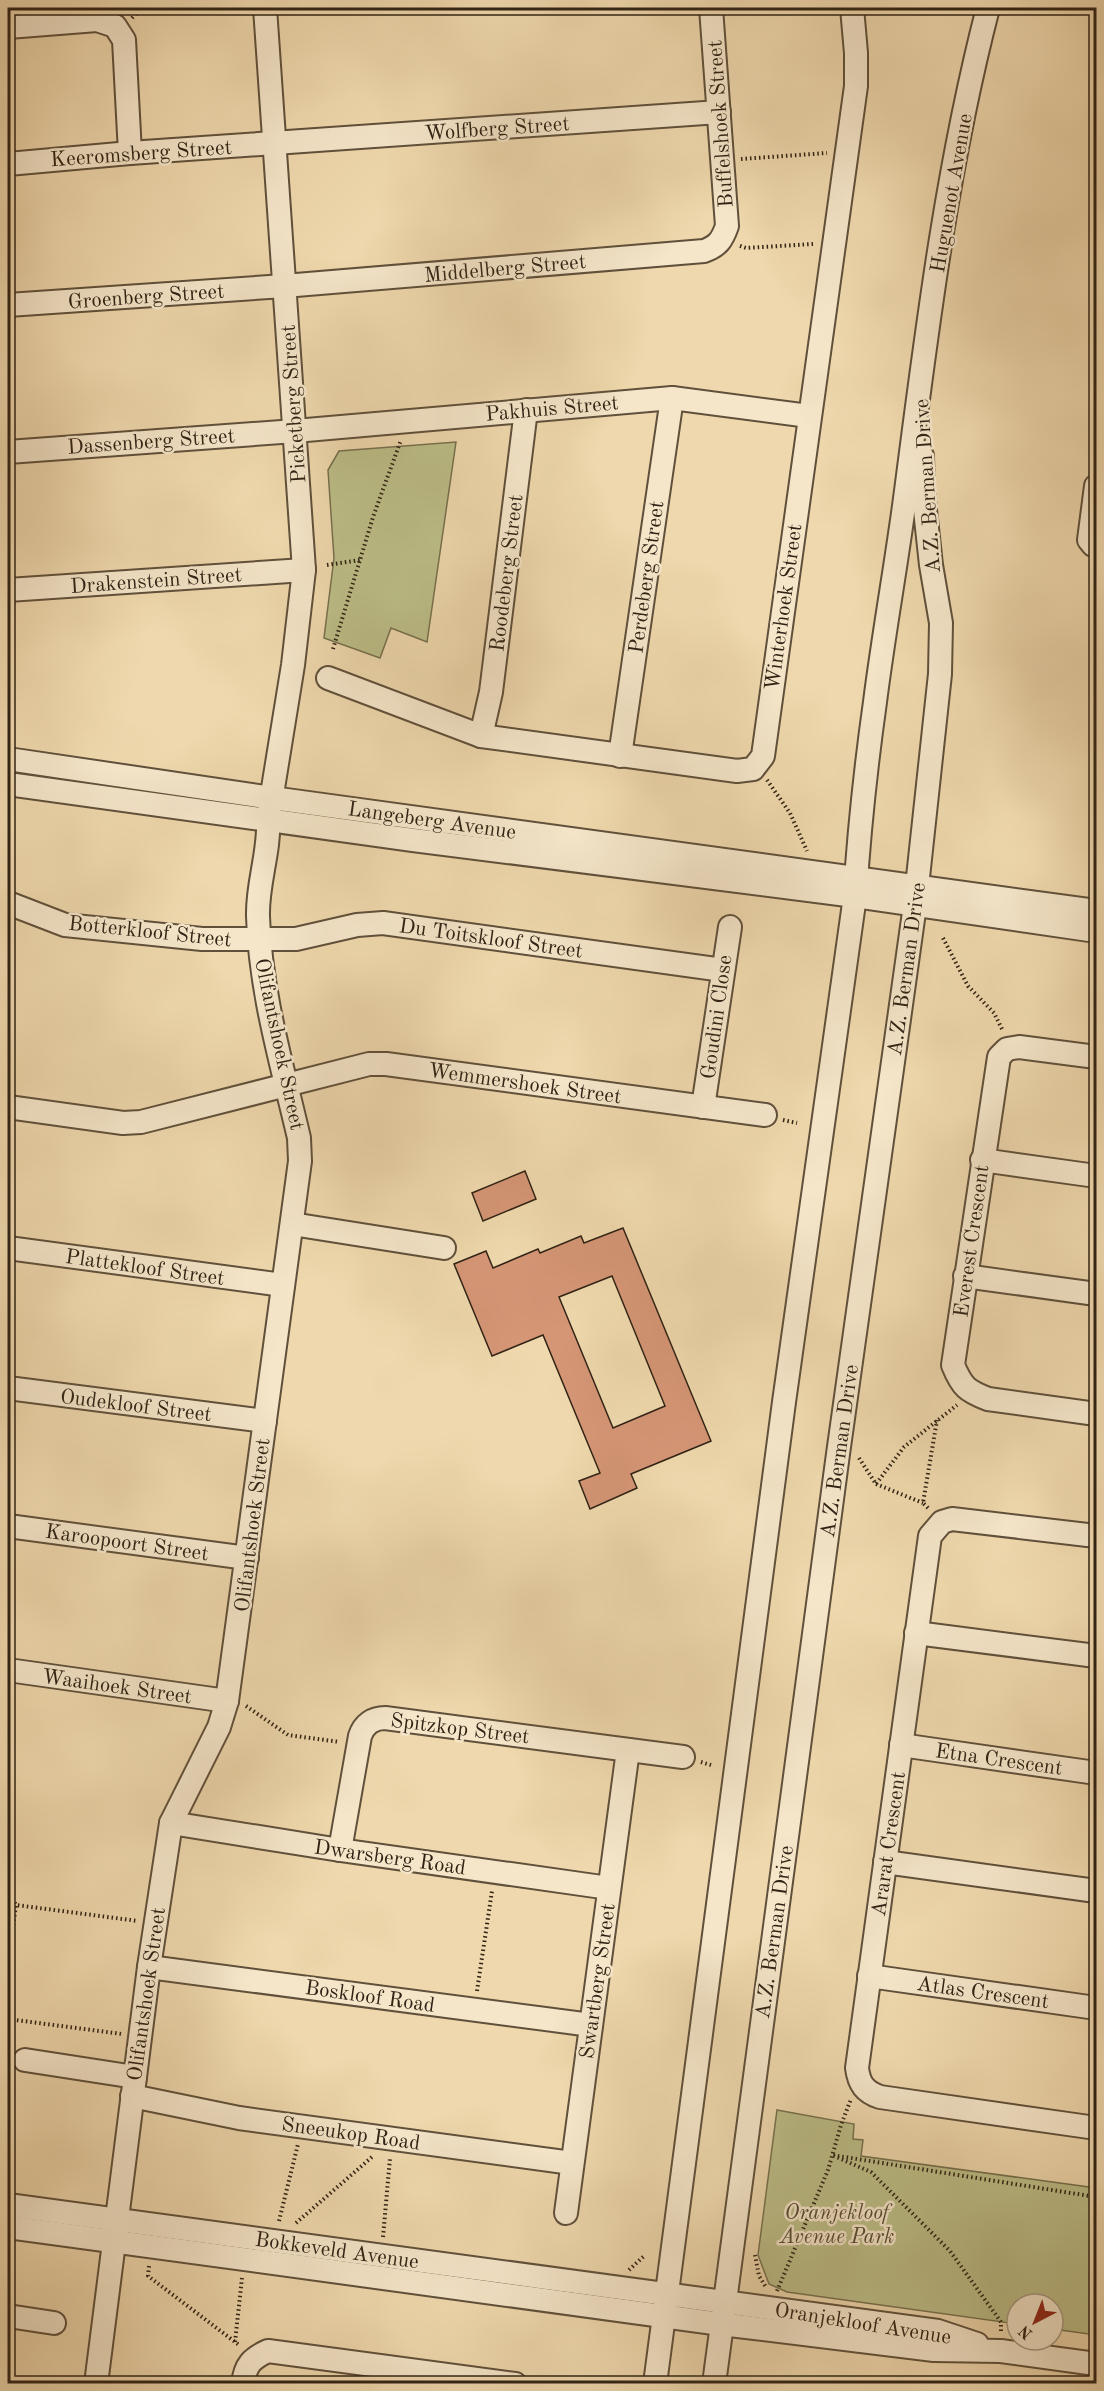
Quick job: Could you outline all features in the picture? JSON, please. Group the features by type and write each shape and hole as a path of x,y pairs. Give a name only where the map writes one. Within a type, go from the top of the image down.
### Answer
{"street":[{"name":"Picketberg Street","path":"265,8 304,570 293,665 270,809"},
{"name":"Buffelshoek Street","path":"711,8 727,226 723,240"},
{"name":"Winterhoek Street","path":"328,678 481,736 737,771 753,769 763,756 856,86 852,8"},
{"name":"Huguenot Avenue","path":"920,379 958,141 988,8"},
{"path":"8,27 97,20 115,26 124,40 130,153"},
{"name":"Wolfberg Street","path":"275,144 719,112"},
{"name":"Keeromsberg Street","path":"8,164 130,153 275,144"},
{"name":"Middelberg Street","path":"284,286 704,251 714,248 723,240"},
{"name":"Groenberg Street","path":"8,305 284,286"},
{"name":"A.Z. Berman Drive","path":"655,2384 855,887 860,815 872,723 906,493 920,379"},
{"name":"A.Z. Berman Drive","path":"714,2384 838,1454 916,896 940,674 941,623 923,491 920,379"},
{"name":"Pakhuis Street","path":"295,431 672,398 809,416"},
{"name":"Perdeberg Street","path":"620,756 672,398"},
{"name":"Roodeberg Street","path":"481,736 490,692 526,410"},
{"name":"Dassenberg Street","path":"8,452 295,431"},
{"path":"1096,486 1089,540 1093,546 1096,546"},
{"name":"Drakenstein Street","path":"8,590 304,570"},
{"name":"Langeberg Avenue","path":"8,759 270,809"},
{"name":"Langeberg Avenue","path":"8,784 270,809 916,896"},
{"name":"Olifantshoek Street","path":"96,2384 133,2086 171,1823 234,1702 247,1558 300,1161 299,1138 262,977 258,913 269,835 270,809"},
{"path":"916,896 1096,911"},
{"path":"916,896 1096,931"},
{"name":"Botterkloof Street","path":"8,903 65,925 202,939 260,941"},
{"name":"Du Toitskloof Street","path":"260,941 296,939 357,925 383,923 723,970"},
{"name":"Goudini Close","path":"703,1107 730,927"},
{"name":"Everest Crescent","path":"1096,1057 1018,1047 1007,1049 997,1062 953,1365 961,1384 974,1394 988,1399 1096,1414"},
{"name":"Wemmershoek Street","path":"8,1107 123,1124 141,1122 369,1064 386,1064 765,1115"},
{"path":"982,1160 1096,1176"},
{"path":"292,1224 444,1248"},
{"name":"Plattekloof Street","path":"8,1248 283,1285"},
{"path":"965,1276 1096,1294"},
{"name":"Oudekloof Street","path":"8,1388 265,1421"},
{"path":"942,1522 964,1519 1096,1536"},
{"name":"Ararat Crescent","path":"859,2079 857,2068 928,1543 935,1528 942,1522"},
{"name":"Karoopoort Street","path":"8,1526 247,1558"},
{"path":"916,1633 1096,1656"},
{"name":"Waaihoek Street","path":"8,1671 234,1702"},
{"name":"Spitzkop Street","path":"340,1850 362,1731 374,1719 385,1718 683,1757"},
{"name":"Etna Crescent","path":"901,1745 1096,1773"},
{"name":"Swartberg Street","path":"566,2213 628,1750"},
{"name":"Dwarsberg Road","path":"171,1823 340,1850 609,1888"},
{"path":"885,1862 1096,1891"},
{"name":"Boskloof Road","path":"149,1967 591,2025"},
{"name":"Atlas Crescent","path":"869,1976 1096,2008"},
{"name":"Sneeukop Road","path":"25,2060 133,2086 239,2118 572,2163"},
{"path":"859,2079 870,2094 879,2097 1096,2128"},
{"name":"Bokkeveld Avenue","path":"8,2205 116,2231 151,2247 665,2305"},
{"name":"Bokkeveld Avenue","path":"8,2228 116,2231 274,2241 381,2256 665,2305"},
{"name":"Oranjekloof Avenue","path":"723,2313 776,2300 938,2331 1001,2351"},
{"path":"665,2305 723,2313"},
{"name":"Oranjekloof Avenue","path":"723,2313 934,2350 1001,2351 1096,2364"},
{"path":"8,2321 8,2316 54,2323"},
{"path":"243,2384 244,2373 253,2358 268,2351 514,2384"}],"path":[{"path":"723,160 846,151"},
{"path":"723,240 746,248 812,243 832,247"},
{"path":"333,649 372,517 401,439"},
{"path":"327,565 360,560"},
{"path":"762,776 771,784 790,813 807,854"},
{"path":"943,938 968,986 994,1013 1006,1038"},
{"path":"876,1484 904,1447 937,1419 958,1405"},
{"path":"923,1503 937,1419"},
{"path":"859,1458 876,1484 923,1503 942,1522"},
{"path":"234,1702 288,1735 341,1742 362,1731"},
{"path":"474,2010 495,1873"},
{"path":"8,1891 16,1905 8,1963"},
{"path":"8,1906 16,1905 157,1923"},
{"path":"8,2019 140,2036"},
{"path":"755,2255 759,2276 776,2300 828,2170 841,2125 859,2079"},
{"path":"274,2241 302,2127"},
{"path":"274,2241 392,2139"},
{"path":"381,2256 392,2139"},
{"path":"832,2155 1096,2197"},
{"path":"832,2155 871,2172 950,2250 1001,2322 1001,2351"},
{"path":"151,2247 147,2276 253,2358"},
{"path":"629,2271 644,2256"},
{"path":"235,2342 244,2259"}],"green space":[{"path":"456,442 427,642 391,628 380,658 324,638 334,558 328,470 339,451"},
{"name":"Oranjekloof Avenue Park","path":"777,2110 854,2124 853,2139 863,2140 861,2156 1096,2188 1096,2335 1065,2331 1065,2292 1005,2292 1005,2322 787,2292 769,2284 758,2255"}],"building":[{"path":"525,1171 536,1199 483,1221 472,1193"},
{"path":"623,1228 711,1441 631,1474 637,1488 590,1509 579,1481 600,1473 543,1335 492,1356 454,1264 486,1251 493,1268 538,1249 540,1253 581,1236 584,1243","holes":["612,1276 665,1406 613,1428 559,1297"]}]}
